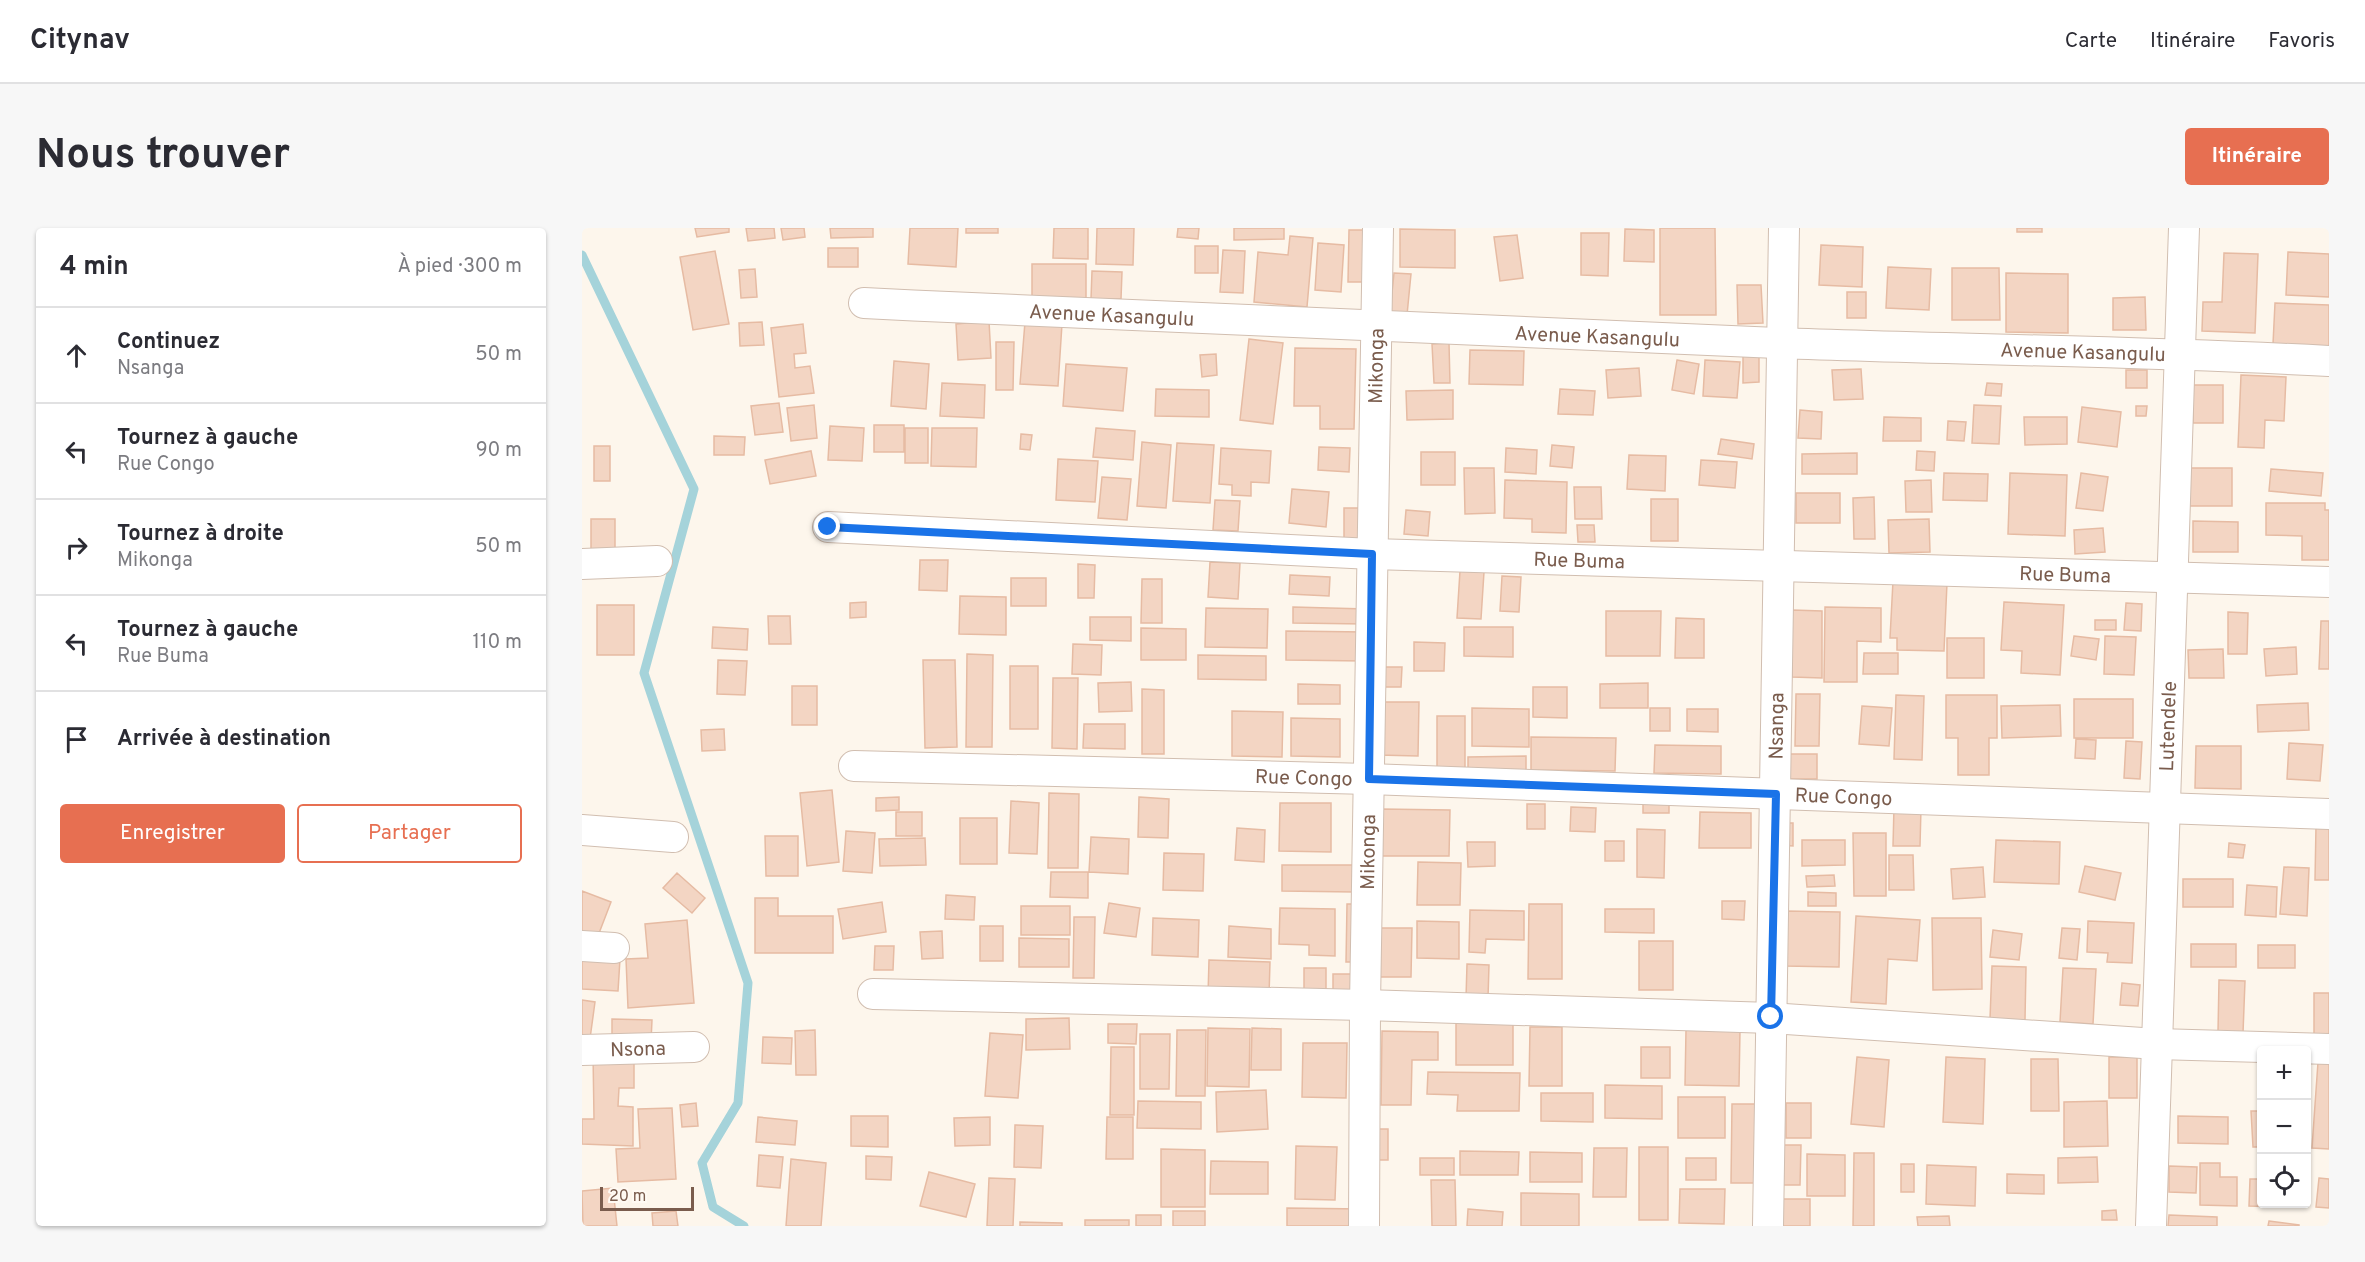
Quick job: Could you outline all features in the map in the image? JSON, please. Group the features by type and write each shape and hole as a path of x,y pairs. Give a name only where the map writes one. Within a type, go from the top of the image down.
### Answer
{"street":[{"name":"Mikonga","path":"1364,1226 1365,1005 1378,228"},
{"name":"Nsanga","path":"1768,1226 1784,228"},
{"name":"Lutendele","path":"2151,1226 2184,228"},
{"name":"Avenue Kasangulu","path":"864,303 1376,328 1782,344 2180,353 2329,361"},
{"name":"Rue Buma","path":"828,527 1372,554 2329,582"},
{"path":"582,564 657,561"},
{"name":"Rue Congo","path":"854,766 1369,779 2329,814"},
{"path":"582,830 673,837"},
{"path":"582,946 614,948"},
{"path":"873,994 1771,1017 2157,1044 2329,1049"},
{"name":"Nsona","path":"582,1050 694,1047"}],"building":[{"path":"695,228 729,228 729,232 697,237"},
{"path":"746,228 774,228 775,238 748,241"},
{"path":"781,228 804,228 805,237 783,240"},
{"path":"830,228 873,228 873,237 831,238"},
{"path":"910,228 958,228 956,267 908,264"},
{"path":"966,228 998,228 998,233 966,233"},
{"path":"1054,228 1088,228 1088,259 1053,258"},
{"path":"1097,228 1134,228 1133,265 1096,264"},
{"path":"1178,228 1199,228 1198,239 1177,237"},
{"path":"1234,228 1284,228 1284,239 1234,240"},
{"path":"1660,228 1715,228 1716,315 1660,315"},
{"path":"2017,228 2042,228 2042,232 2017,232"},
{"path":"1400,229 1455,230 1455,268 1400,267"},
{"path":"1625,229 1654,230 1654,262 1624,261"},
{"path":"1349,230 1367,230 1367,282 1348,282"},
{"path":"1581,233 1609,233 1608,276 1581,275"},
{"path":"1517,235 1523,278 1500,281 1494,237"},
{"path":"1290,236 1313,238 1307,307 1254,302 1258,252 1288,255"},
{"path":"1318,243 1344,245 1341,292 1315,290"},
{"path":"1821,245 1863,247 1862,287 1819,285"},
{"path":"1195,246 1218,246 1218,273 1195,273"},
{"path":"828,248 858,248 858,267 828,267"},
{"path":"1223,250 1245,251 1243,293 1220,292"},
{"path":"715,251 729,324 693,330 680,257"},
{"path":"2288,252 2329,254 2329,297 2286,295"},
{"path":"2224,253 2258,254 2255,333 2202,331 2203,302 2222,302"},
{"path":"1032,264 1086,264 1086,298 1032,298"},
{"path":"1888,267 1931,269 1929,310 1886,308"},
{"path":"1952,268 1999,268 2000,320 1952,320"},
{"path":"755,269 757,297 741,298 739,270"},
{"path":"1092,271 1122,272 1121,299 1091,299"},
{"path":"1394,273 1411,274 1407,315 1390,313"},
{"path":"2006,273 2068,274 2068,333 2006,332"},
{"path":"1737,285 1761,285 1763,323 1738,324"},
{"path":"1847,292 1866,292 1866,318 1847,318"},
{"path":"2145,297 2146,330 2113,330 2113,298"},
{"path":"2275,303 2329,305 2329,346 2273,344"},
{"path":"989,321 991,358 958,360 956,324"},
{"path":"762,322 764,345 740,346 739,323"},
{"path":"1025,322 1062,324 1058,386 1020,384"},
{"path":"803,324 806,353 794,354 795,368 810,366 814,393 779,397 771,328"},
{"path":"1249,339 1283,343 1273,424 1240,420"},
{"path":"996,342 1014,342 1013,390 996,390"},
{"path":"1449,343 1450,383 1434,383 1432,344"},
{"path":"1295,348 1356,349 1354,429 1320,429 1320,406 1294,406"},
{"path":"1470,350 1524,351 1523,385 1469,384"},
{"path":"1759,353 1759,382 1743,383 1743,354"},
{"path":"1216,354 1217,375 1202,377 1200,355"},
{"path":"1677,360 1699,364 1694,394 1672,390"},
{"path":"1705,360 1740,362 1737,398 1703,396"},
{"path":"894,361 929,364 926,409 891,406"},
{"path":"1066,364 1127,368 1123,411 1063,406"},
{"path":"1639,368 1641,396 1608,398 1606,370"},
{"path":"1861,369 1863,399 1834,400 1832,370"},
{"path":"2126,370 2147,370 2147,388 2126,388"},
{"path":"2241,375 2286,377 2284,421 2265,420 2264,448 2238,447"},
{"path":"942,383 985,385 984,418 940,416"},
{"path":"1987,383 2002,384 2001,396 1985,395"},
{"path":"2193,385 2223,385 2223,423 2193,423"},
{"path":"1156,389 1209,390 1209,417 1155,416"},
{"path":"1560,389 1595,391 1593,415 1558,414"},
{"path":"1453,390 1453,419 1407,420 1406,391"},
{"path":"779,403 783,432 755,435 751,406"},
{"path":"814,405 817,438 791,441 787,408"},
{"path":"1974,405 2001,406 1999,444 1972,443"},
{"path":"2136,406 2147,406 2146,416 2136,416"},
{"path":"2082,407 2121,412 2117,447 2078,442"},
{"path":"1800,410 1822,412 1821,439 1798,438"},
{"path":"1884,417 1921,418 1921,441 1883,441"},
{"path":"2024,417 2067,417 2067,444 2025,445"},
{"path":"1948,421 1966,422 1964,441 1947,440"},
{"path":"874,425 904,425 904,452 874,452"},
{"path":"830,426 864,428 862,461 828,460"},
{"path":"905,428 928,428 928,463 905,463"},
{"path":"932,428 977,428 976,467 931,466"},
{"path":"1096,428 1135,431 1133,460 1093,457"},
{"path":"1021,434 1032,435 1030,450 1020,449"},
{"path":"714,436 745,437 744,455 714,455"},
{"path":"1721,439 1754,444 1752,459 1718,454"},
{"path":"1142,442 1171,445 1166,508 1137,506"},
{"path":"1177,443 1214,445 1210,503 1173,501"},
{"path":"1552,445 1574,447 1572,468 1550,466"},
{"path":"594,446 610,446 610,481 594,481"},
{"path":"1319,447 1350,448 1349,472 1318,470"},
{"path":"1221,448 1271,451 1269,483 1251,482 1251,496 1232,495 1232,485 1219,484"},
{"path":"1506,448 1537,450 1536,474 1505,472"},
{"path":"811,451 816,476 770,484 765,460"},
{"path":"1917,451 1935,452 1934,471 1916,470"},
{"path":"1421,452 1455,452 1455,485 1421,485"},
{"path":"1857,453 1857,474 1802,474 1802,454"},
{"path":"1629,455 1666,456 1665,491 1627,489"},
{"path":"1058,459 1098,461 1095,502 1056,500"},
{"path":"1701,460 1737,462 1735,488 1699,485"},
{"path":"1464,468 1494,468 1495,513 1465,514"},
{"path":"2184,468 2232,468 2232,506 2184,506"},
{"path":"2271,469 2323,473 2321,496 2269,491"},
{"path":"1944,473 1988,474 1987,501 1943,500"},
{"path":"2010,473 2067,475 2065,536 2008,534"},
{"path":"2081,473 2108,477 2103,511 2076,508"},
{"path":"1102,477 1131,479 1127,520 1098,518"},
{"path":"1505,480 1567,482 1566,533 1532,532 1532,519 1504,518"},
{"path":"1931,480 1932,512 1906,512 1905,481"},
{"path":"1574,487 1601,487 1602,519 1575,519"},
{"path":"1292,489 1329,492 1326,527 1289,523"},
{"path":"1796,493 1840,493 1840,523 1796,523"},
{"path":"1874,497 1875,539 1854,539 1853,498"},
{"path":"1651,499 1678,499 1678,541 1651,541"},
{"path":"1215,500 1240,501 1238,531 1213,530"},
{"path":"2266,503 2325,503 2325,510 2329,510 2329,560 2302,560 2302,536 2266,535"},
{"path":"1344,508 1365,508 1365,541 1344,541"},
{"path":"1406,510 1430,512 1428,536 1404,534"},
{"path":"591,519 615,519 615,552 591,552"},
{"path":"1929,519 1930,552 1889,553 1888,520"},
{"path":"2193,521 2238,522 2238,552 2193,552"},
{"path":"1577,525 1594,525 1595,542 1578,542"},
{"path":"2103,528 2105,552 2075,554 2074,530"},
{"path":"920,560 948,560 947,591 919,590"},
{"path":"1210,562 1240,563 1238,599 1208,597"},
{"path":"1078,564 1095,565 1094,598 1078,598"},
{"path":"1460,571 1484,572 1481,619 1457,618"},
{"path":"1290,575 1330,577 1329,596 1289,594"},
{"path":"1502,576 1521,577 1519,612 1500,611"},
{"path":"1011,578 1046,578 1046,606 1011,606"},
{"path":"1142,579 1162,579 1162,623 1141,623"},
{"path":"1893,581 1947,583 1944,651 1897,650 1897,638 1890,638"},
{"path":"960,596 1006,597 1006,635 959,634"},
{"path":"866,602 866,617 850,618 850,603"},
{"path":"2004,602 2064,605 2060,675 2021,673 2022,651 2001,650"},
{"path":"2126,603 2142,604 2141,631 2124,630"},
{"path":"597,605 634,605 634,655 597,655"},
{"path":"1293,607 1366,609 1365,624 1293,623"},
{"path":"1825,607 1881,608 1881,642 1857,641 1857,682 1824,682"},
{"path":"1206,608 1268,609 1267,648 1205,647"},
{"path":"1792,610 1822,611 1822,678 1792,677"},
{"path":"1606,611 1661,611 1660,656 1606,656"},
{"path":"2228,612 2248,613 2247,654 2228,654"},
{"path":"768,616 790,616 791,644 769,644"},
{"path":"1090,617 1131,617 1131,641 1090,640"},
{"path":"1676,618 1704,619 1704,658 1675,658"},
{"path":"2095,620 2116,620 2116,630 2095,630"},
{"path":"2321,621 2329,621 2329,669 2319,669"},
{"path":"713,627 748,629 747,650 712,648"},
{"path":"1464,627 1513,627 1513,657 1464,656"},
{"path":"1141,628 1186,629 1186,660 1141,660"},
{"path":"1286,631 1365,632 1364,661 1286,660"},
{"path":"2074,636 2099,639 2096,660 2071,656"},
{"path":"2105,636 2136,637 2134,675 2104,674"},
{"path":"1947,638 1984,638 1984,678 1947,678"},
{"path":"1414,642 1445,643 1444,671 1414,671"},
{"path":"1073,644 1102,645 1101,675 1072,674"},
{"path":"2296,647 2297,674 2266,676 2264,649"},
{"path":"2223,649 2224,678 2189,678 2188,650"},
{"path":"1864,653 1898,653 1898,674 1863,674"},
{"path":"967,654 993,655 992,747 966,747"},
{"path":"1198,655 1266,656 1266,680 1198,679"},
{"path":"718,660 747,661 745,695 717,694"},
{"path":"923,660 955,660 957,747 925,748"},
{"path":"1010,666 1038,666 1038,729 1010,729"},
{"path":"1384,667 1402,667 1401,687 1383,687"},
{"path":"1053,678 1078,678 1077,749 1052,748"},
{"path":"1131,682 1132,711 1099,712 1098,683"},
{"path":"1648,683 1648,708 1600,708 1600,684"},
{"path":"1298,684 1340,685 1340,704 1298,704"},
{"path":"792,686 817,686 817,725 792,725"},
{"path":"1533,687 1567,687 1567,718 1533,717"},
{"path":"1142,689 1164,690 1164,754 1142,754"},
{"path":"1796,694 1820,694 1819,746 1795,746"},
{"path":"1896,695 1924,696 1922,760 1894,759"},
{"path":"1946,695 1997,695 1997,738 1989,738 1989,775 1958,775 1958,738 1946,738"},
{"path":"2074,699 2133,699 2133,738 2074,738"},
{"path":"1378,702 1419,702 1418,756 1378,755"},
{"path":"2308,703 2309,730 2258,732 2257,705"},
{"path":"2060,705 2061,736 2002,738 2001,706"},
{"path":"1862,706 1892,708 1889,746 1859,744"},
{"path":"1472,708 1529,709 1529,747 1472,746"},
{"path":"1650,708 1670,708 1670,731 1650,731"},
{"path":"1687,709 1718,709 1718,732 1687,731"},
{"path":"1232,711 1283,712 1282,757 1232,756"},
{"path":"1437,716 1465,716 1465,778 1437,778"},
{"path":"1291,718 1340,719 1340,757 1291,756"},
{"path":"1084,724 1125,724 1125,749 1083,748"},
{"path":"724,729 725,750 702,751 701,730"},
{"path":"1531,737 1616,738 1615,771 1531,770"},
{"path":"2076,739 2096,740 2095,759 2075,758"},
{"path":"2126,741 2142,742 2140,779 2124,778"},
{"path":"2289,743 2323,745 2320,781 2287,779"},
{"path":"1655,745 1721,746 1721,774 1654,773"},
{"path":"2196,746 2241,746 2241,789 2195,788"},
{"path":"1782,754 1817,754 1817,779 1783,779"},
{"path":"1526,756 1526,780 1468,780 1468,757"},
{"path":"832,790 839,862 807,866 800,793"},
{"path":"1049,793 1079,794 1078,868 1048,868"},
{"path":"1643,796 1669,796 1669,813 1643,813"},
{"path":"899,797 899,810 876,811 876,798"},
{"path":"1139,797 1169,799 1168,838 1138,837"},
{"path":"1011,801 1039,803 1037,854 1009,853"},
{"path":"1280,803 1331,803 1331,852 1279,851"},
{"path":"1527,804 1545,804 1545,829 1527,829"},
{"path":"1571,807 1596,808 1595,832 1570,831"},
{"path":"1894,807 1921,808 1920,846 1893,846"},
{"path":"1381,809 1450,810 1449,856 1380,856"},
{"path":"896,812 922,812 922,836 896,836"},
{"path":"1700,812 1751,813 1751,848 1699,848"},
{"path":"960,818 997,818 997,864 960,864"},
{"path":"1779,823 1793,823 1793,846 1778,845"},
{"path":"2316,826 2329,826 2329,880 2315,880"},
{"path":"1237,828 1265,830 1264,862 1235,860"},
{"path":"1637,829 1665,830 1664,878 1637,877"},
{"path":"846,831 875,833 872,873 843,871"},
{"path":"1853,833 1886,833 1886,896 1854,896"},
{"path":"765,836 798,836 798,876 766,876"},
{"path":"1091,837 1129,839 1128,874 1089,872"},
{"path":"925,838 926,865 880,866 879,839"},
{"path":"1802,840 1845,840 1845,865 1802,866"},
{"path":"1996,840 2060,842 2059,884 1994,882"},
{"path":"1605,841 1624,841 1624,861 1605,861"},
{"path":"1467,842 1495,842 1495,866 1468,867"},
{"path":"2229,843 2245,845 2243,858 2228,857"},
{"path":"1164,853 1204,854 1203,891 1163,890"},
{"path":"1889,855 1913,855 1914,890 1889,890"},
{"path":"1418,862 1461,863 1460,905 1417,905"},
{"path":"1282,865 1354,865 1354,892 1282,891"},
{"path":"2085,866 2121,873 2115,900 2079,892"},
{"path":"1983,867 1985,897 1953,899 1951,869"},
{"path":"2284,867 2309,868 2307,916 2280,914"},
{"path":"1051,872 1088,872 1088,898 1050,897"},
{"path":"677,873 705,898 692,913 663,888"},
{"path":"1834,875 1835,886 1807,887 1806,876"},
{"path":"2183,879 2233,879 2233,907 2183,907"},
{"path":"2247,885 2277,887 2276,917 2245,915"},
{"path":"582,891 611,902 596,941 582,935"},
{"path":"1808,892 1836,893 1836,906 1808,906"},
{"path":"946,895 975,897 974,920 945,919"},
{"path":"755,898 778,898 778,916 833,916 833,953 755,953"},
{"path":"1722,901 1745,901 1744,920 1722,919"},
{"path":"882,902 886,932 843,939 838,909"},
{"path":"1109,903 1140,908 1136,937 1104,933"},
{"path":"1347,904 1360,904 1359,962 1346,962"},
{"path":"1529,904 1562,904 1562,979 1528,979"},
{"path":"1021,906 1070,906 1070,935 1021,935"},
{"path":"1280,908 1335,909 1335,956 1309,955 1309,945 1279,944"},
{"path":"1605,909 1654,909 1654,933 1605,932"},
{"path":"1470,910 1524,911 1524,940 1486,939 1485,953 1469,952"},
{"path":"1786,911 1840,912 1839,967 1785,966"},
{"path":"1856,916 1920,920 1917,961 1888,959 1886,1004 1851,1002"},
{"path":"1074,917 1095,917 1094,978 1073,978"},
{"path":"1153,918 1199,920 1198,957 1152,955"},
{"path":"1932,918 1981,918 1982,989 1933,990"},
{"path":"687,920 694,1003 628,1008 626,959 648,958 645,924"},
{"path":"1417,921 1459,922 1459,959 1417,958"},
{"path":"2088,921 2134,923 2132,963 2107,962 2108,953 2087,952"},
{"path":"980,926 1003,926 1003,961 980,961"},
{"path":"1229,926 1271,929 1271,959 1228,957"},
{"path":"1378,928 1412,928 1411,977 1377,977"},
{"path":"2062,928 2080,929 2077,960 2059,958"},
{"path":"1993,930 2022,934 2019,960 1990,957"},
{"path":"942,931 943,958 922,959 920,932"},
{"path":"1019,938 1069,939 1069,967 1019,967"},
{"path":"1639,941 1673,941 1673,990 1639,990"},
{"path":"2191,944 2236,944 2236,967 2191,967"},
{"path":"2258,945 2295,945 2295,968 2258,968"},
{"path":"875,946 894,946 893,970 874,970"},
{"path":"582,956 620,959 618,991 582,989"},
{"path":"1209,960 1270,962 1269,996 1208,995"},
{"path":"1467,964 1489,965 1488,998 1466,998"},
{"path":"1992,966 2026,967 2025,1020 1990,1019"},
{"path":"1304,968 1326,968 1326,993 1304,993"},
{"path":"2063,968 2096,969 2093,1024 2060,1022"},
{"path":"1333,974 1355,974 1354,999 1333,999"},
{"path":"2219,980 2245,981 2243,1033 2218,1032"},
{"path":"2122,983 2140,985 2138,1006 2120,1005"},
{"path":"2314,993 2329,993 2329,1036 2314,1036"},
{"path":"582,1000 595,1002 589,1046 582,1045"},
{"path":"1069,1018 1070,1049 1026,1050 1026,1019"},
{"path":"612,1019 652,1020 651,1042 612,1042"},
{"path":"1456,1023 1513,1024 1513,1065 1456,1065"},
{"path":"1108,1024 1137,1024 1136,1044 1108,1043"},
{"path":"1530,1027 1562,1027 1562,1086 1529,1086"},
{"path":"1208,1028 1250,1029 1249,1087 1207,1086"},
{"path":"1252,1028 1281,1029 1281,1070 1251,1070"},
{"path":"815,1030 816,1075 796,1075 795,1031"},
{"path":"1177,1030 1206,1030 1205,1096 1176,1096"},
{"path":"1686,1030 1740,1030 1739,1086 1685,1085"},
{"path":"1382,1031 1438,1032 1438,1060 1412,1060 1411,1105 1381,1105"},
{"path":"990,1033 1023,1035 1018,1098 985,1096"},
{"path":"1140,1034 1170,1034 1169,1089 1140,1089"},
{"path":"763,1037 792,1038 791,1064 762,1063"},
{"path":"1303,1043 1347,1043 1346,1098 1302,1097"},
{"path":"1111,1047 1134,1047 1134,1115 1110,1115"},
{"path":"1641,1047 1670,1047 1670,1078 1641,1078"},
{"path":"593,1053 634,1054 634,1088 619,1088 618,1106 633,1107 633,1146 582,1144 582,1119 594,1119"},
{"path":"1857,1057 1889,1060 1884,1127 1851,1124"},
{"path":"1946,1057 1985,1059 1983,1124 1943,1122"},
{"path":"2109,1057 2137,1057 2137,1098 2109,1098"},
{"path":"2031,1059 2058,1059 2059,1111 2031,1111"},
{"path":"2318,1062 2329,1062 2329,1149 2312,1148"},
{"path":"1428,1072 1520,1073 1519,1111 1457,1111 1458,1095 1427,1094"},
{"path":"1605,1085 1662,1086 1662,1119 1605,1118"},
{"path":"1266,1090 1268,1129 1217,1132 1216,1092"},
{"path":"1541,1093 1593,1093 1593,1122 1541,1121"},
{"path":"1678,1097 1725,1097 1725,1138 1678,1138"},
{"path":"1138,1101 1201,1102 1201,1129 1137,1128"},
{"path":"2107,1101 2108,1146 2064,1147 2064,1102"},
{"path":"696,1103 698,1126 682,1127 680,1105"},
{"path":"1786,1103 1811,1103 1811,1138 1786,1138"},
{"path":"1732,1104 1763,1104 1762,1183 1731,1183"},
{"path":"672,1108 676,1179 618,1182 616,1149 640,1148 638,1109"},
{"path":"2251,1111 2257,1111 2257,1147 2253,1147"},
{"path":"851,1116 888,1116 888,1147 851,1146"},
{"path":"2178,1116 2228,1117 2228,1144 2178,1143"},
{"path":"758,1117 797,1121 795,1145 756,1142"},
{"path":"990,1117 990,1145 955,1146 954,1118"},
{"path":"1107,1117 1133,1117 1133,1159 1106,1159"},
{"path":"1015,1125 1043,1126 1041,1168 1014,1167"},
{"path":"1368,1129 1388,1129 1388,1160 1368,1160"},
{"path":"1770,1145 1801,1145 1800,1185 1769,1185"},
{"path":"1296,1146 1337,1147 1335,1200 1295,1199"},
{"path":"1639,1147 1668,1147 1668,1220 1639,1220"},
{"path":"1594,1148 1627,1148 1626,1197 1593,1197"},
{"path":"1161,1149 1205,1150 1205,1207 1161,1207"},
{"path":"1460,1151 1519,1152 1518,1175 1460,1175"},
{"path":"1530,1152 1582,1153 1582,1182 1530,1182"},
{"path":"1854,1153 1874,1153 1874,1226 1853,1226"},
{"path":"1807,1154 1845,1155 1845,1196 1807,1196"},
{"path":"759,1155 783,1157 780,1188 757,1186"},
{"path":"866,1156 892,1157 891,1180 866,1179"},
{"path":"2097,1157 2098,1182 2058,1183 2058,1158"},
{"path":"1420,1158 1454,1158 1454,1175 1420,1175"},
{"path":"1686,1158 1716,1158 1716,1180 1686,1180"},
{"path":"791,1159 826,1163 821,1226 786,1226"},
{"path":"1211,1161 1268,1162 1268,1194 1210,1194"},
{"path":"2200,1163 2220,1163 2220,1177 2237,1177 2237,1206 2200,1205"},
{"path":"1901,1164 1914,1164 1914,1192 1901,1192"},
{"path":"1927,1165 1976,1167 1975,1206 1926,1204"},
{"path":"2169,1166 2197,1167 2196,1193 2169,1192"},
{"path":"929,1172 975,1184 966,1217 920,1206"},
{"path":"2007,1174 2044,1175 2044,1194 2007,1193"},
{"path":"989,1178 1015,1179 1013,1226 987,1226"},
{"path":"2319,1178 2329,1179 2329,1208 2316,1207"},
{"path":"2250,1179 2257,1179 2257,1206 2249,1206"},
{"path":"1431,1180 1455,1180 1456,1226 1432,1226"},
{"path":"613,1188 617,1226 583,1226 582,1191"},
{"path":"1680,1189 1725,1189 1724,1224 1679,1223"},
{"path":"1521,1193 1579,1194 1579,1226 1521,1226"},
{"path":"1775,1199 1810,1199 1810,1226 1775,1226"},
{"path":"1287,1208 1362,1209 1362,1226 1287,1226"},
{"path":"1468,1209 1503,1212 1502,1226 1467,1226"},
{"path":"2116,1210 2117,1220 2102,1220 2102,1211"},
{"path":"676,1211 678,1226 653,1226 652,1213"},
{"path":"1173,1211 1205,1211 1205,1226 1173,1226"},
{"path":"1136,1215 1161,1215 1161,1226 1136,1226"},
{"path":"2169,1215 2217,1217 2217,1226 2168,1226"},
{"path":"1949,1216 1950,1226 1918,1226 1917,1217"},
{"path":"1085,1220 1129,1220 1129,1226 1085,1226"},
{"path":"2269,1221 2299,1225 2299,1226 2268,1226"},
{"path":"1020,1222 1062,1223 1062,1226 1020,1226"}],"waterway":[{"path":"582,255 694,489 644,673 748,983 738,1103 702,1163 713,1207 744,1226"}],"route":[{"path":"828,527 1372,554 1369,779 1776,794 1771,1017"}]}
